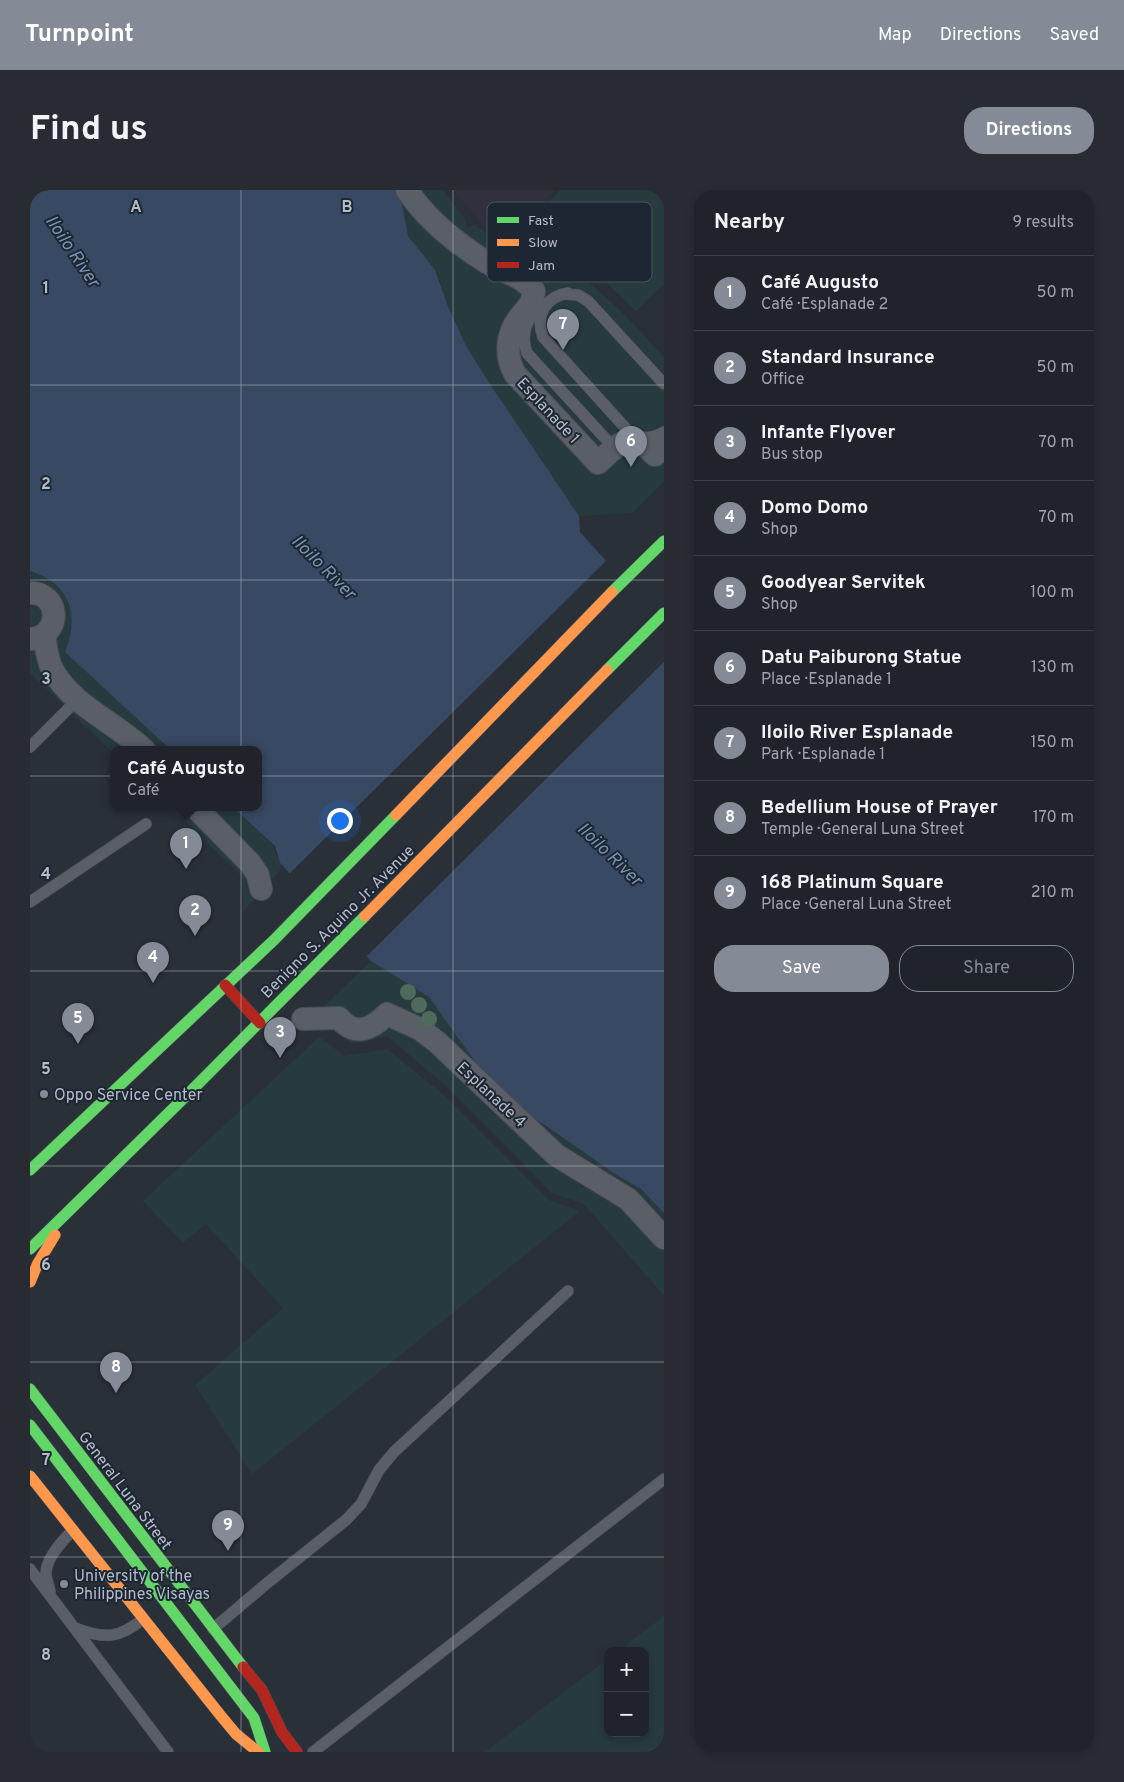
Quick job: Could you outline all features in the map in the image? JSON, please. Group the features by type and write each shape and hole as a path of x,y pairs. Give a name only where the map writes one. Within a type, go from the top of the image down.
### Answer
{"main road":[{"name":"Benigno S. Aquino Jr. Avenue","path":"31,1169 274,940 664,540"},
{"name":"Benigno S. Aquino Jr. Avenue","path":"30,1249 260,1023 307,973 664,613"},
{"path":"225,985 260,1023"},
{"path":"30,1282 38,1263 72,1208"},
{"name":"General Luna Street","path":"31,1389 213,1630 262,1690 282,1732 297,1752"},
{"path":"30,1425 254,1718 265,1752"},
{"path":"30,1476 236,1734 258,1752"},
{"name":"General Luna Street","path":"254,1718 282,1732"}],"street":[{"path":"407,190 436,224 487,262"},
{"path":"525,282 530,286"},
{"name":"Esplanade 1","path":"530,286 534,292 529,308 515,324 508,340 508,358 515,374 598,464 620,442 632,441 646,445 655,455 664,446"},
{"path":"30,593 41,595 48,599 52,606 54,621 51,628 37,637 52,669 77,700 140,746"},
{"path":"199,811 250,863 258,875 261,888"},
{"name":"Esplanade 4","path":"303,1020 339,1018 346,1027 355,1030 365,1029 374,1025 387,1014 420,1029 437,1042 556,1156 628,1199 664,1238"}],"lane":[{"path":"530,286 543,294 578,295 588,301 664,384"},
{"path":"568,294 552,299 542,311 539,320 543,337 630,433 638,437 648,438 658,436 664,432"},
{"path":"551,295 538,305 527,323 524,340 527,353 614,448"},
{"path":"30,747 77,700"},
{"path":"30,902 146,824"},
{"path":"213,1630 266,1584 346,1520 361,1504 379,1470 394,1452 568,1291"},
{"path":"314,1752 664,1479"},
{"path":"51,1596 46,1572 53,1553 73,1530"},
{"path":"30,1569 168,1752"},
{"path":"74,1628 90,1634 108,1637 132,1627 143,1619"}],"shaded area":[{"path":"453,190 555,190 544,202 487,202 486,228"}],"green space":[{"path":"351,190 443,190 465,219 466,228 475,225 487,233 487,282 588,282 626,316 664,357 664,481 632,513 579,516"},
{"path":"560,190 664,190 664,284 636,311 606,282 652,282 652,202 549,202"},
{"path":"30,540 211,746 110,746 110,750 30,673"},
{"path":"174,811 259,811 282,868 243,912 241,875"},
{"path":"392,952 616,1174 641,1189 664,1213 664,1296 584,1204 552,1193 448,1088 387,1036 352,1044 316,1014 371,961 377,964"},
{"path":"319,1037 345,1056 387,1049 444,1095 549,1200 580,1211 252,1474 195,1385 283,1308 206,1224 183,1243 143,1201"},
{"path":"664,1616 664,1752 485,1752 604,1662 604,1737 649,1737 649,1647 623,1647"}],"water":[{"name":"Iloilo River","path":"30,190 394,190 401,199 408,236 435,270 447,304 464,342 489,383 579,516 580,532 664,625 664,1213 641,1189 615,1174 542,1123 521,1114 488,1080 429,997 371,961 280,863 275,846 237,811 262,811 262,746 167,746 65,652 71,625 71,613 68,602 63,592 54,584 44,576 30,571"}],"pier":[{"path":"608,559 664,621 664,662 365,958 288,875"}],"traffic: fast":[{"path":"612,592 664,541"},
{"path":"607,670 664,613"},
{"path":"30,1170 274,940 396,815"},
{"path":"30,1249 365,916"},
{"path":"30,1389 243,1667"},
{"path":"30,1425 254,1718 265,1752"}],"traffic: slow":[{"path":"396,815 612,592"},
{"path":"365,916 607,670"},
{"path":"30,1282 38,1263 55,1235"},
{"path":"30,1476 221,1716 236,1734 258,1752"}],"traffic: jam":[{"path":"225,985 260,1023"},
{"path":"243,1667 262,1690 282,1732 297,1752"}],"place":[{"name":"Iloilo River Esplanade","path":"563,350"},
{"name":"Datu Paiburong Statue","path":"631,467"},
{"name":"Café Augusto","path":"186,869"},
{"name":"Standard Insurance","path":"195,936"},
{"name":"Domo Domo","path":"153,983"},
{"name":"Goodyear Servitek","path":"78,1044"},
{"name":"Infante Flyover","path":"280,1058"},
{"name":"Oppo Service Center","path":"44,1094"},
{"name":"Bedellium House of Prayer","path":"116,1393"},
{"name":"168 Platinum Square","path":"228,1551"},
{"name":"University of the Philippines Visayas","path":"64,1584"}]}
